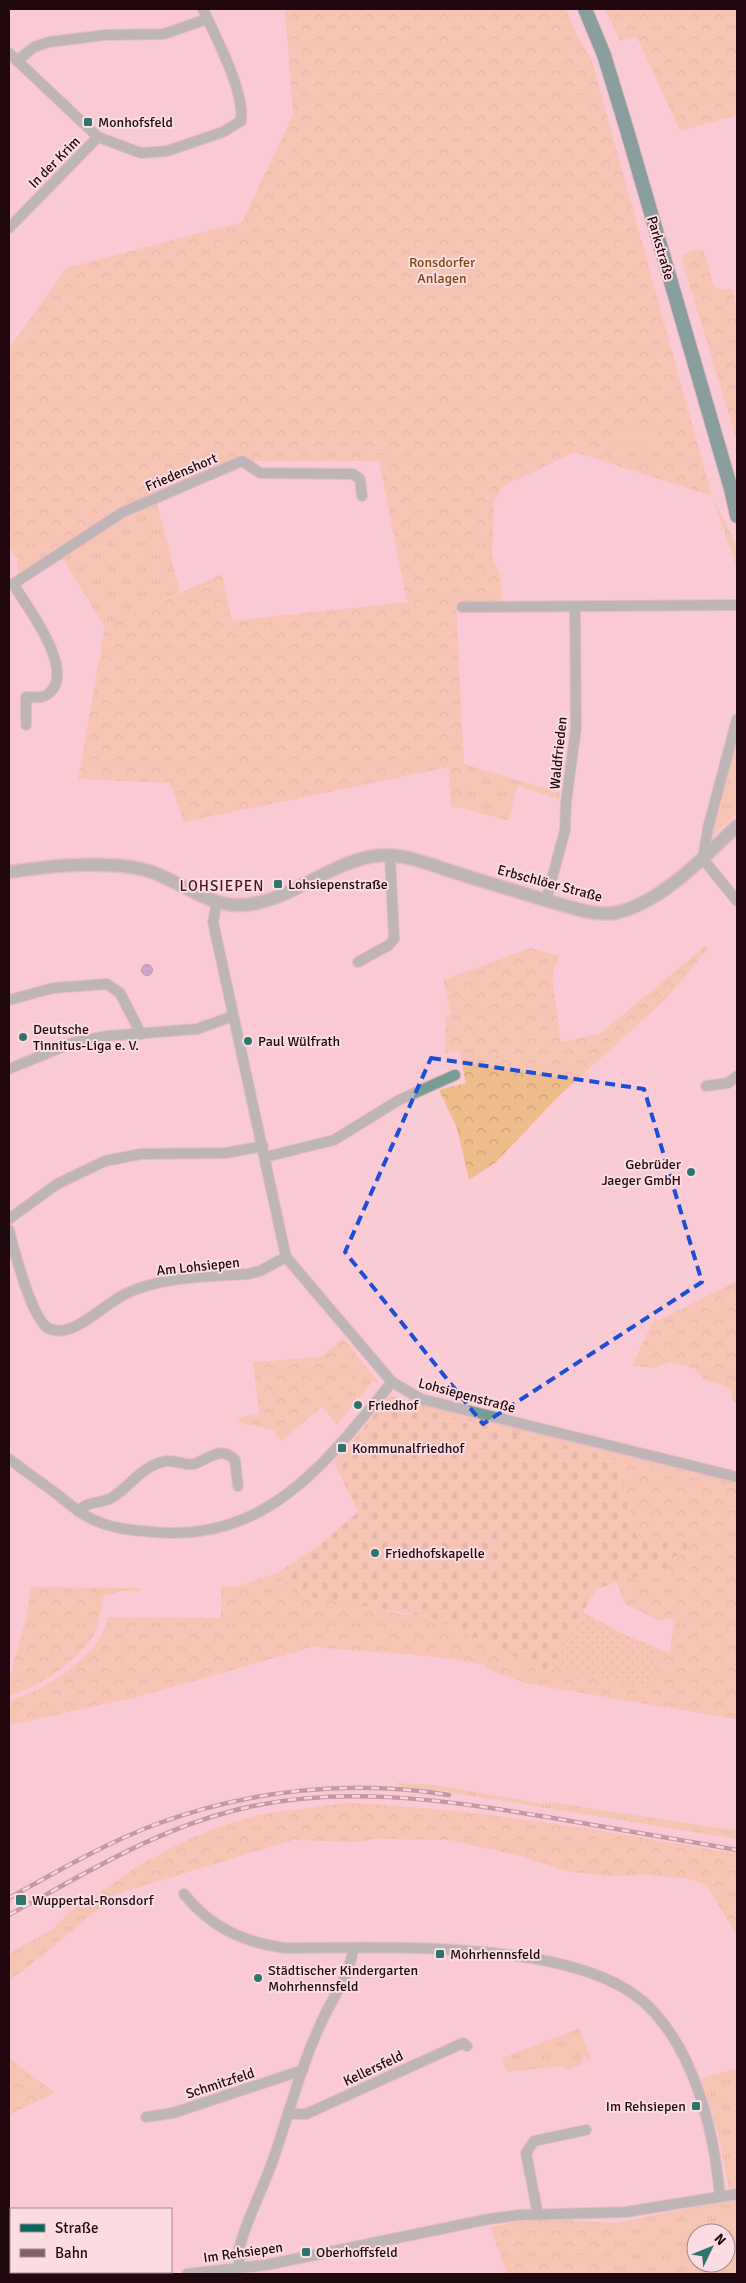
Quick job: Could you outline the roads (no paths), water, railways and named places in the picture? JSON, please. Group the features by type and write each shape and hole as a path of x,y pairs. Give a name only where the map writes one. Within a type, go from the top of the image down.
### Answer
{"main road":[{"name":"Parkstraße","path":"585,9 604,55 626,127 734,493 737,516"}],"street":[{"path":"9,53 98,138 141,153 163,152 222,132 240,121 241,115 235,84 203,9"},
{"path":"17,61 34,47 49,42 104,35 164,34 207,19"},
{"name":"In der Krim","path":"9,228 98,138"},
{"name":"Friedenshort","path":"26,725 26,697 42,697 52,690 56,676 55,660 52,644 11,584 124,512 242,461 260,473 353,474 360,479 362,496"},
{"path":"462,607 737,605"},
{"name":"Waldfrieden","path":"546,901 566,830 566,803 576,728 575,606"},
{"path":"737,719 708,828 703,859 737,901"},
{"name":"Erbschlöer Straße","path":"9,872 78,866 134,867 175,882 217,902 236,905 254,904 350,863 374,856 390,856 418,861 546,901 598,914 614,913 660,892 703,859 737,826"},
{"path":"358,962 389,945 394,939 390,856"},
{"name":"Lohsiepenstraße","path":"217,902 213,922 286,1256 392,1382 421,1399 737,1477"},
{"path":"9,1000 52,988 107,984 120,993 141,1034"},
{"path":"9,1069 72,1042 107,1036 197,1029 233,1016"},
{"path":"9,1219 57,1184 105,1162 141,1154 264,1152 334,1140 399,1100 455,1075"},
{"path":"706,1086 728,1083 737,1076"},
{"name":"Am Lohsiepen","path":"9,1230 40,1321 55,1331 72,1329 125,1294 151,1284 248,1274 260,1271 286,1256"},
{"path":"9,1459 78,1511 91,1519 118,1529 165,1533 213,1531 242,1522 282,1498 333,1452 392,1382"},
{"path":"78,1511 88,1503 114,1496 152,1466 166,1461 193,1464 213,1454 226,1453 235,1460 238,1486"},
{"path":"184,1894 197,1911 222,1929 259,1944 284,1948 439,1948 491,1953 548,1962 579,1971 629,1991 647,2005 666,2026 685,2058 712,2143 720,2197"},
{"path":"240,2268 239,2250 289,2114 302,2070 321,2022 352,1965 353,1949"},
{"name":"Kellersfeld","path":"289,2114 306,2114 463,2043 468,2046"},
{"name":"Schmitzfeld","path":"146,2117 173,2113 302,2070"},
{"path":"538,2215 526,2153 534,2141 586,2130"},
{"name":"Im Rehsiepen","path":"188,2274 266,2265 489,2219 626,2212 737,2194"}],"railway":[{"path":"9,1898 80,1859 135,1833 190,1813 226,1803 263,1796 337,1788 412,1790 449,1795"},
{"path":"9,1915 114,1858 169,1832 225,1813 265,1804 306,1798 389,1797 472,1805 737,1850"}],"place":[{"name":"Monhofsfeld","path":"88,122"},
{"name":"Lohsiepenstraße","path":"278,884"},
{"name":"Deutsche Tinnitus-Liga e. V.","path":"23,1037"},
{"name":"Paul Wülfrath","path":"248,1041"},
{"name":"Gebrüder Jaeger GmbH","path":"691,1172"},
{"name":"Friedhof","path":"358,1405"},
{"name":"Kommunalfriedhof","path":"342,1448"},
{"name":"Friedhofskapelle","path":"375,1553"},
{"name":"Wuppertal-Ronsdorf","path":"21,1900"},
{"name":"Mohrhennsfeld","path":"440,1954"},
{"name":"Städtischer Kindergarten Mohrhennsfeld","path":"258,1978"},
{"name":"Im Rehsiepen","path":"696,2106"},
{"name":"Oberhoffsfeld","path":"306,2252"}],"district":[{"name":"LOHSIEPEN","path":"222,886"}],"park label":[{"name":"Ronsdorfer Anlagen","path":"442,270"}]}
